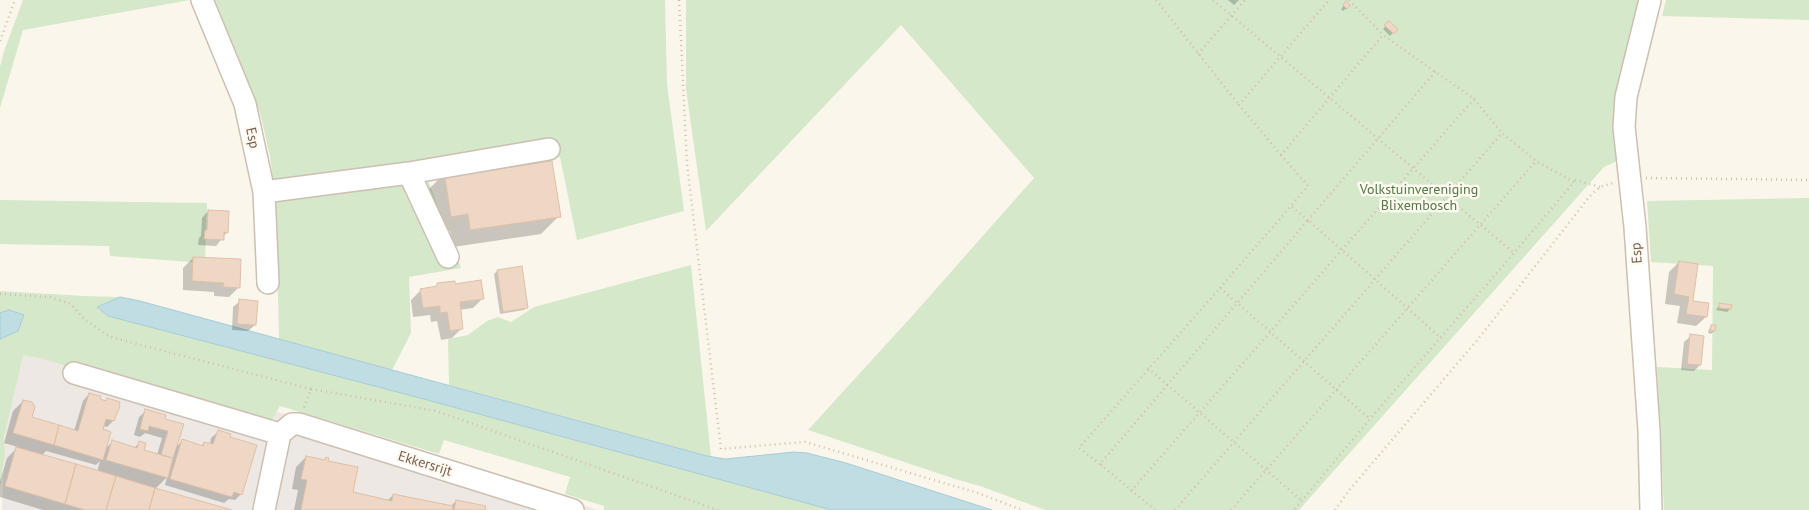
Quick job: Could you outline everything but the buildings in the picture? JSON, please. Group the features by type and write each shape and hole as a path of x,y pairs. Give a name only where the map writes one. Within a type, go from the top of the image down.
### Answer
{"street":[{"name":"Esp","path":"202,0 245,104 264,192 268,283"},
{"name":"Esp","path":"1650,0 1626,97 1624,127 1635,227 1650,431 1651,510"},
{"path":"264,192 410,173 549,149"},
{"path":"410,173 448,257"},
{"path":"74,373 280,434"},
{"path":"264,510 280,434 292,424 299,424"},
{"name":"Ekkersrijt","path":"299,424 573,510"}],"path":[{"path":"0,41 14,0"},
{"path":"679,0 687,164 721,449 805,442 978,493 1022,510"},
{"path":"1155,510 1079,448 1292,207 1308,186 1239,105 1156,0"},
{"path":"1213,0 1514,253"},
{"path":"1198,54 1245,0"},
{"path":"1239,105 1329,0"},
{"path":"1294,510 1574,182 1536,161 1502,133 1474,99 1383,35 1349,0"},
{"path":"1281,155 1383,35"},
{"path":"1100,464 1436,71"},
{"path":"1131,491 1474,99"},
{"path":"1175,510 1502,133"},
{"path":"1231,510 1536,161"},
{"path":"1335,510 1351,488 1478,338 1590,196 1600,187 1629,177 1809,180"},
{"path":"1575,180 1600,187"},
{"path":"1292,207 1441,338"},
{"path":"1220,288 1370,419"},
{"path":"0,294 50,296 71,304 84,319 110,337 310,389 436,411 718,510"},
{"path":"1148,368 1302,501"},
{"path":"299,424 310,389"}],"shaded area":[{"path":"8,347 385,438 597,510 2,510"}],"green space":[{"path":"23,0 190,0 23,30 0,108 0,67"},
{"path":"215,0 665,0 667,84 684,211 577,240 560,157 428,180 461,268 409,277 411,333 392,370 279,339 276,204 270,156 260,113"},
{"name":"Volkstuinvereniging Blixembosch","path":"686,0 1642,0 1621,159 1604,167 1299,510 1045,510 980,486 808,430 1034,178 901,25 706,231 686,89"},
{"path":"1666,0 1809,0 1809,20 1662,16"},
{"path":"1809,198 1809,510 1664,510 1657,367 1712,370 1713,266 1651,262 1647,201"},
{"path":"0,200 207,203 205,263 110,256 109,246 0,244"},
{"path":"691,265 711,457 449,385 448,339 468,335 487,321 498,317 511,322 534,307"},
{"path":"0,291 120,297 97,307 108,316 420,398 832,510 604,510 604,506 565,494 570,477 444,440 439,454 280,406 269,425 40,358 23,355 4,437 5,453 0,488 0,339 18,331 9,310 0,313"}],"water":[{"path":"120,297 707,456 725,459 794,452 807,453 846,463 992,510 832,510 420,398 108,316 97,307"},
{"path":"9,310 24,315 18,331 0,339 0,313"}]}
